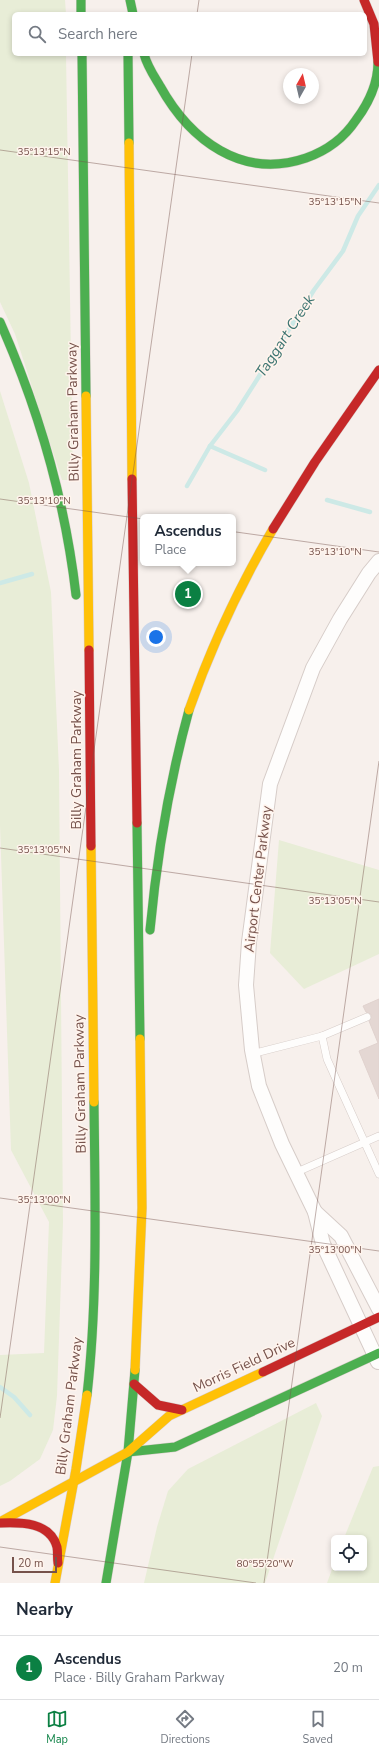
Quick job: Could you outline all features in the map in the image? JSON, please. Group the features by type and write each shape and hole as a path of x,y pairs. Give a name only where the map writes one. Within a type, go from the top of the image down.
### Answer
{"main road":[{"path":"81,0 81,12"},
{"path":"128,12 129,0"},
{"path":"129,0 133,12"},
{"path":"144,56 146,62 176,113 192,131 212,146 234,157 249,162 270,165 292,163 312,157 332,146 349,132 362,115 372,96 377,79 378,45 374,24 364,0"},
{"name":"Billy Graham Parkway","path":"55,1583 74,1482 86,1399 92,1321 95,1238 82,56"},
{"path":"106,1583 128,1452 134,1384 142,1208 131,418 128,56"},
{"path":"0,322 23,374 48,452 74,567 77,607"},
{"path":"150,936 160,836 174,763 192,702 210,653 233,599 258,550 290,498 379,370"},
{"path":"79,631 89,758"},
{"path":"140,1039 148,952"},
{"name":"Morris Field Drive","path":"0,1522 128,1452 168,1416 379,1317"},
{"name":"Morris Field Drive","path":"128,1452 175,1447 377,1357"},
{"path":"134,1384 158,1405 182,1410"},
{"path":"0,1522 22,1522 40,1527 51,1537 56,1547 58,1567"}],"street":[{"name":"Airport Center Parkway","path":"377,1357 323,1244 315,1212 282,1144 259,1086 252,1054 246,985 249,942 270,784 313,668 344,613 379,561"},
{"name":"Airport Center Parkway","path":"315,1212 341,1236 379,1308"}],"lane":[{"path":"252,1054 322,1036 368,1017"},
{"path":"322,1036 327,1059 379,1174"},
{"path":"296,1172 379,1136"}],"green space":[{"path":"0,0 65,0 66,12 12,12 12,56 66,56 73,480 62,480 15,334 0,302"},
{"path":"0,391 29,483 51,592 59,770 63,1222 57,1396 53,1430 40,1459 10,1481 0,1486 0,1355 44,1353 49,1222 11,1150 0,825"},
{"path":"279,840 379,870 379,954 304,989 270,953"},
{"path":"316,1403 322,1416 265,1583 144,1583 157,1527 168,1491 188,1469"},
{"path":"379,1466 379,1583 327,1583 331,1571 367,1571 367,1535 345,1535 373,1467"}],"building":[{"path":"379,999 379,1099 359,1051 378,1043 369,1021 372,1015 366,1012 363,1006"}],"waterway":[{"name":"Taggart Creek","path":"187,486 210,446 237,411 314,290 343,251 358,216 379,185"},
{"path":"210,446 265,470"},
{"path":"327,500 370,512"},
{"name":"Taggart Creek","path":"0,583 32,574"},
{"name":"Taggart Creek","path":"0,1387 14,1397 30,1415"}],"traffic: fast":[{"path":"81,0 81,12"},
{"path":"130,0 133,12"},
{"path":"82,56 86,396"},
{"path":"128,56 129,143"},
{"path":"145,56 151,71 172,106 186,123 220,150 240,159 260,164 283,163 306,158 321,152 346,133 360,114 372,93 378,70 378,62"},
{"path":"0,322 27,388 48,456 65,525 76,595"},
{"path":"150,930 156,874 165,819 175,765 189,710"},
{"path":"137,823 140,1039"},
{"path":"87,1395 93,1322 94,1286 94,1102"},
{"path":"128,1452 175,1447 379,1353"},
{"path":"106,1583 128,1452 135,1370"}],"traffic: slow":[{"path":"129,143 132,479"},
{"path":"86,396 89,650"},
{"path":"189,710 226,618 273,529"},
{"path":"91,846 94,1102"},
{"path":"135,1370 142,1208 140,1039"},
{"path":"0,1522 128,1452 169,1416 263,1372"},
{"path":"55,1583 76,1469 87,1395"}],"traffic: jam":[{"path":"364,0 374,24 378,62"},
{"path":"273,529 315,462 379,370"},
{"path":"132,479 137,823"},
{"path":"89,650 91,846"},
{"path":"263,1372 379,1317"},
{"path":"134,1384 158,1405 182,1410"},
{"path":"0,1523 34,1525 41,1528 48,1533 57,1547 58,1563"}],"place":[{"name":"Ascendus","path":"188,594"}]}
